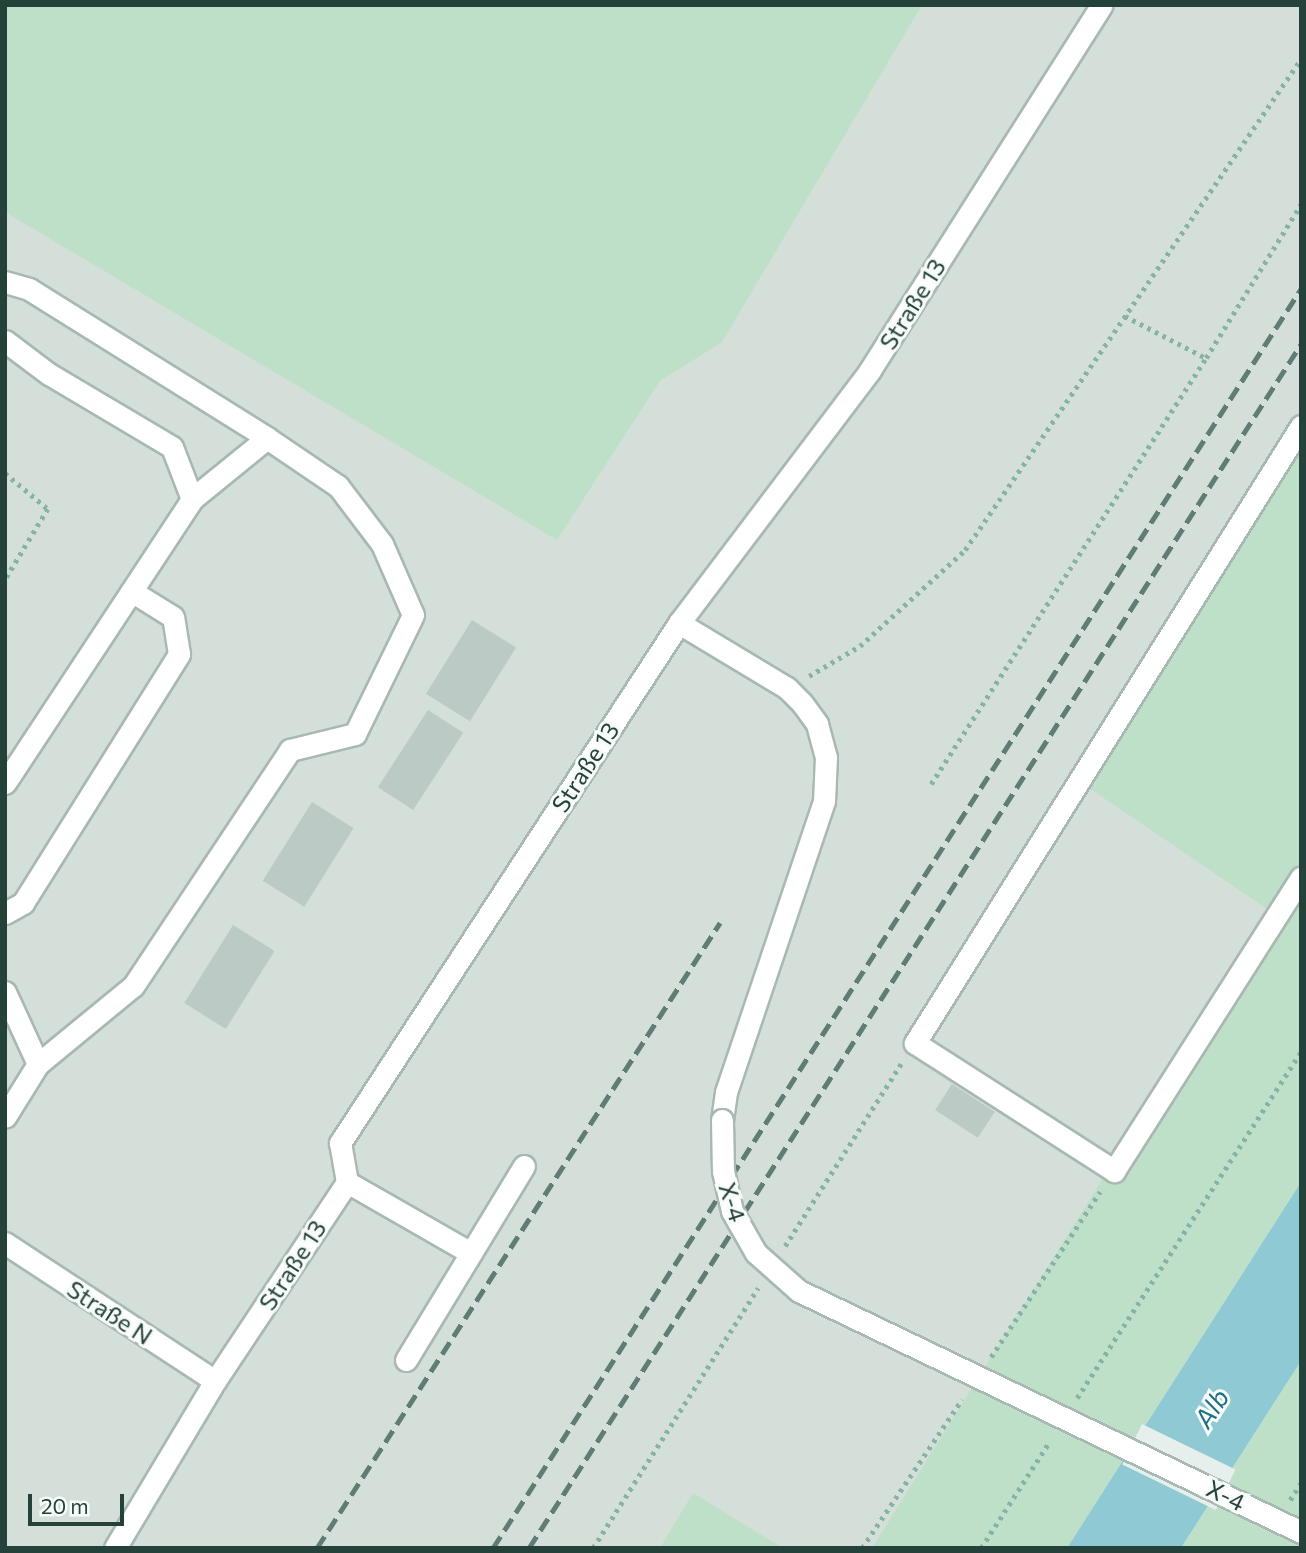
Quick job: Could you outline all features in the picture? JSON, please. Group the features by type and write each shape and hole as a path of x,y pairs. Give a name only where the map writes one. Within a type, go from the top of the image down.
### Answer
{"street":[{"name":"Straße 13","path":"115,1548 215,1381 347,1182 340,1143 679,623 870,370 1102,5"},
{"path":"5,282 29,289 267,438 338,486 382,544 413,615 355,734 290,750 133,986 38,1064 5,1117"},
{"path":"5,341 49,374 172,447 192,499"},
{"path":"1301,426 915,1043 1114,1171 1301,877"},
{"path":"5,783 192,499 267,438"},
{"path":"5,913 23,903 179,654 173,617 131,591"},
{"name":"X-4","path":"679,623 787,688 817,724 828,780 788,910 726,1092 722,1120 723,1171 732,1210 757,1253 799,1291 1301,1532"},
{"path":"5,992 38,1064"},
{"path":"406,1360 524,1166"},
{"path":"347,1182 471,1253"},
{"name":"Straße N","path":"5,1243 215,1381"}],"path":[{"path":"787,688 860,646 965,550 1301,59"},
{"path":"931,784 1206,358 1301,204"},
{"path":"1125,316 1206,358"},
{"path":"5,472 48,509 5,580"},
{"path":"777,1258 915,1043"},
{"path":"1070,1409 1301,1052"},
{"path":"593,1548 763,1281"},
{"path":"981,1548 1055,1432"}],"shaded area":[{"path":"5,5 1301,5 1301,911 895,1548 5,1548"}],"green space":[{"path":"5,5 922,5 722,342 660,381 557,540 5,212"},
{"path":"1301,427 1301,1182 1067,1548 872,1548 1270,911 1086,786"},
{"path":"1301,1361 1301,1548 1181,1548"},
{"path":"693,1493 783,1548 660,1548"}],"water":[{"name":"Alb","path":"1301,1182 1301,1361 1181,1548 1067,1548"}],"pier":[{"path":"1142,1424 1235,1470 1216,1510 1122,1464"}],"building":[{"path":"472,620 516,648 470,721 426,694"},
{"path":"428,710 463,733 413,810 378,787"},
{"path":"312,802 354,828 304,907 263,881"},
{"path":"233,925 275,951 226,1029 184,1003"},
{"path":"952,1084 995,1112 978,1138 935,1110"}],"railway":[{"path":"493,1548 1301,289"},
{"path":"529,1548 1301,344"},
{"path":"317,1548 720,923"}]}
